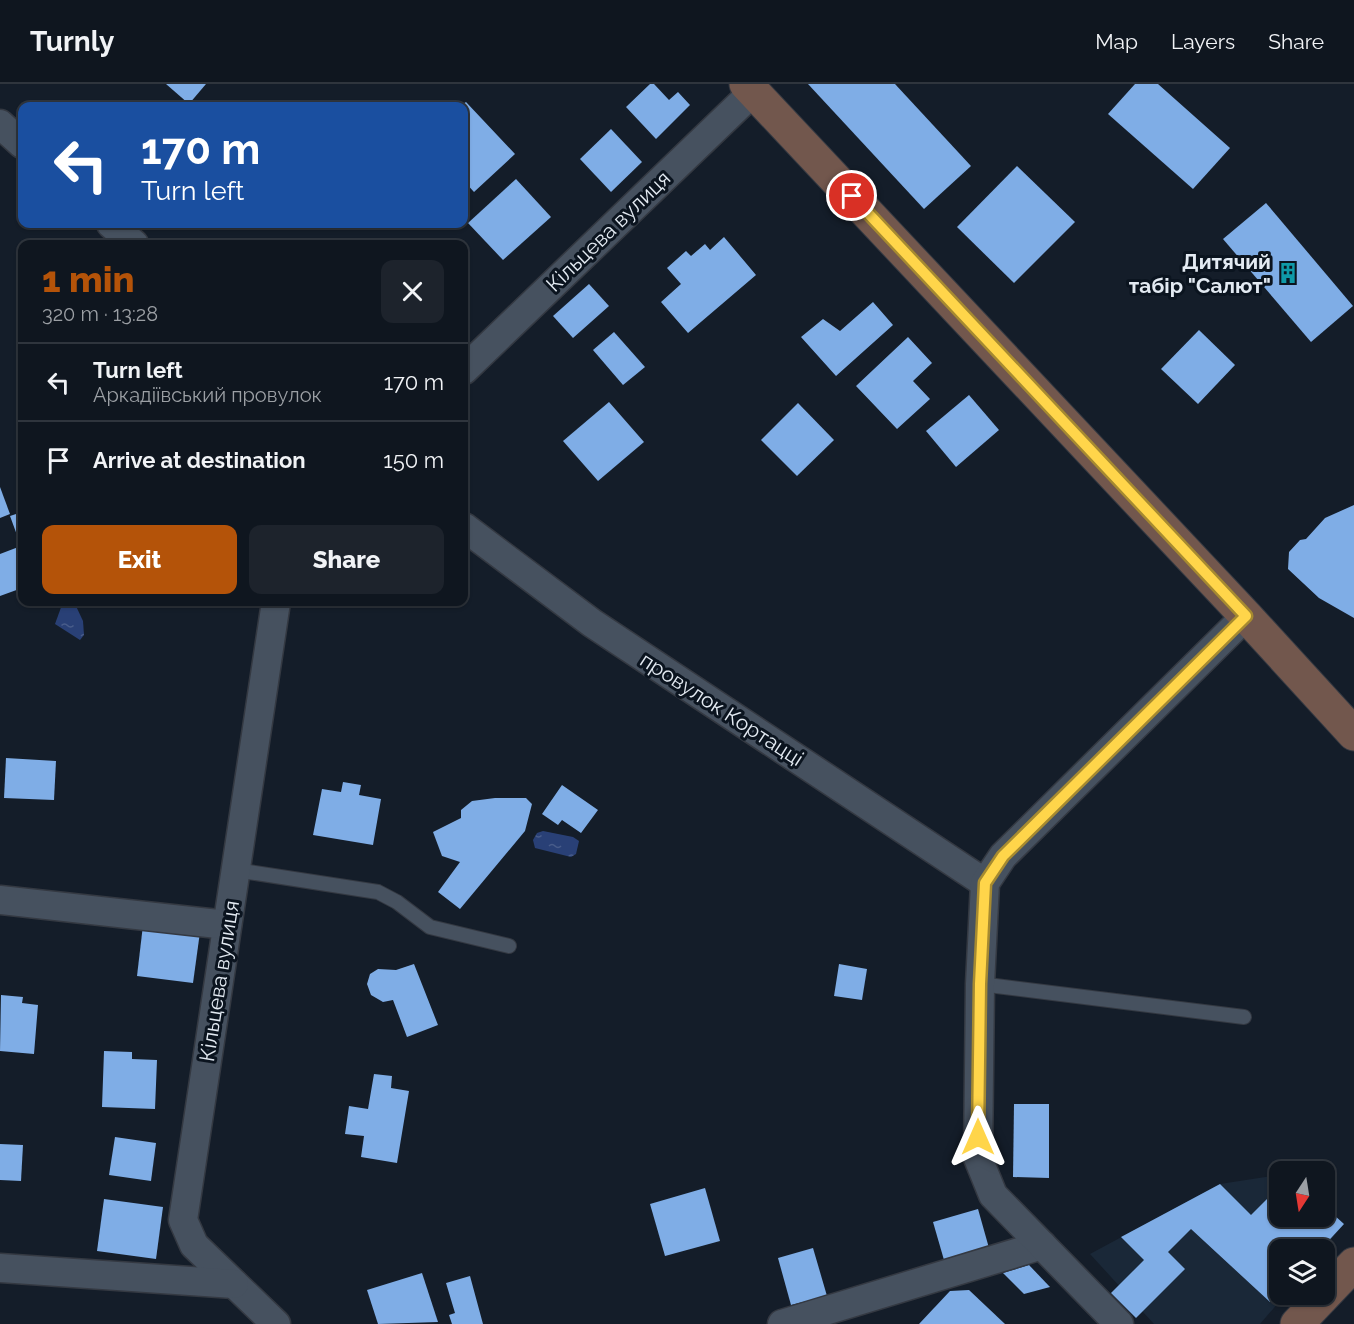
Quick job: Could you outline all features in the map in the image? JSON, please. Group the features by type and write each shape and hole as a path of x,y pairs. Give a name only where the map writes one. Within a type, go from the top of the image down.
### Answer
{"street":[{"name":"Кільцева вулиця","path":"468,366 750,88"},
{"path":"750,88 1354,734"},
{"path":"0,124 18,140"},
{"path":"116,228 129,240"},
{"name":"провулок Кортацці","path":"468,530 592,623 985,883"},
{"name":"Кільцева вулиця","path":"275,606 183,1220 194,1245 276,1324"},
{"path":"1119,1324 993,1195 978,1158 980,984 985,883 1003,856 1246,616"},
{"path":"0,900 227,925"},
{"path":"782,1324 1042,1245"},
{"path":"1297,1324 1354,1264"},
{"path":"0,1268 234,1284"}],"lane":[{"path":"236,870 378,891 430,927 509,946"},
{"path":"980,984 1244,1017"}],"shaded area":[{"path":"1269,1177 1269,1227 1335,1227 1335,1215 1344,1224 1331,1239 1269,1239 1269,1305 1276,1305 1260,1324 1154,1324 1090,1254 1220,1184"}],"water":[{"path":"62,606 76,606 83,621 84,635 80,640 55,624"},
{"path":"543,831 573,837 579,841 576,854 571,857 535,848 533,840 537,833"}],"building":[{"path":"166,84 206,84 191,102 187,102"},
{"path":"650,84 654,84 669,100 678,92 690,105 656,139 626,107"},
{"path":"808,84 895,84 971,166 924,209"},
{"path":"1135,84 1158,84 1230,148 1193,189 1108,114"},
{"path":"468,104 515,154 474,192 468,185"},
{"path":"611,129 642,162 611,192 580,159"},
{"path":"1017,166 1075,222 1014,283 957,227"},
{"path":"516,179 551,217 503,260 468,223"},
{"name":"Дитячий табір \"Салют\"","path":"1266,203 1353,306 1311,342 1223,239"},
{"path":"724,237 756,275 688,333 661,302 681,284 667,268 686,251 691,256 705,244 710,250"},
{"path":"589,284 609,306 573,338 553,316"},
{"path":"873,302 893,325 836,376 801,337 823,319 840,331"},
{"path":"1199,330 1235,365 1198,404 1161,369"},
{"path":"614,332 645,367 623,385 593,350"},
{"path":"908,337 932,363 913,381 930,399 897,429 856,386"},
{"path":"969,395 999,430 956,467 926,431"},
{"path":"609,402 644,442 598,481 563,441"},
{"path":"798,403 834,440 797,476 761,440"},
{"path":"0,487 10,514 0,518"},
{"path":"1354,505 1354,618 1319,598 1288,569 1289,552 1300,540 1306,539 1325,518"},
{"path":"18,513 18,538 10,516"},
{"path":"18,547 18,589 0,596 0,554"},
{"path":"6,758 56,761 54,800 4,798"},
{"path":"343,782 361,785 359,795 381,799 373,845 313,835 322,789 341,792"},
{"path":"562,785 598,810 581,833 562,820 558,825 542,814"},
{"path":"526,798 532,804 525,831 460,909 438,892 460,862 442,856 433,832 461,818 461,810 472,801"},
{"path":"143,925 200,932 193,983 137,976"},
{"path":"414,964 438,1025 407,1037 393,1000 383,1002 371,995 367,984 370,974 378,969 396,970"},
{"path":"839,964 867,969 862,1000 834,996"},
{"path":"1,995 23,997 22,1003 38,1005 34,1054 0,1051"},
{"path":"104,1051 132,1052 132,1059 157,1060 155,1109 102,1107"},
{"path":"374,1074 392,1076 391,1088 409,1091 397,1163 361,1157 364,1136 345,1134 349,1106 368,1109"},
{"path":"1014,1104 1049,1104 1049,1178 1013,1177"},
{"path":"115,1137 156,1143 151,1181 109,1175"},
{"path":"0,1144 23,1145 21,1181 0,1180"},
{"path":"1220,1184 1251,1215 1269,1197 1269,1227 1335,1227 1335,1216 1344,1224 1330,1239 1269,1239 1269,1301 1191,1229 1168,1252 1185,1269 1136,1318 1111,1293 1144,1260 1121,1237"},
{"path":"705,1188 720,1241 665,1256 650,1204"},
{"path":"104,1199 163,1207 156,1259 97,1251"},
{"path":"978,1209 989,1248 944,1260 933,1222"},
{"path":"813,1248 827,1296 791,1305 778,1258"},
{"path":"1029,1265 1050,1287 1024,1294 1003,1273"},
{"path":"422,1273 438,1322 378,1324 367,1290"},
{"path":"470,1276 483,1324 452,1324 449,1315 455,1313 446,1283"},
{"path":"969,1290 1005,1324 919,1324 950,1291"}],"place":[{"name":"Дитячий табір \"Салют\"","path":"1288,273"}],"route":[{"path":"852,196 1246,616 1003,856 985,883 980,984 978,1137"}]}
